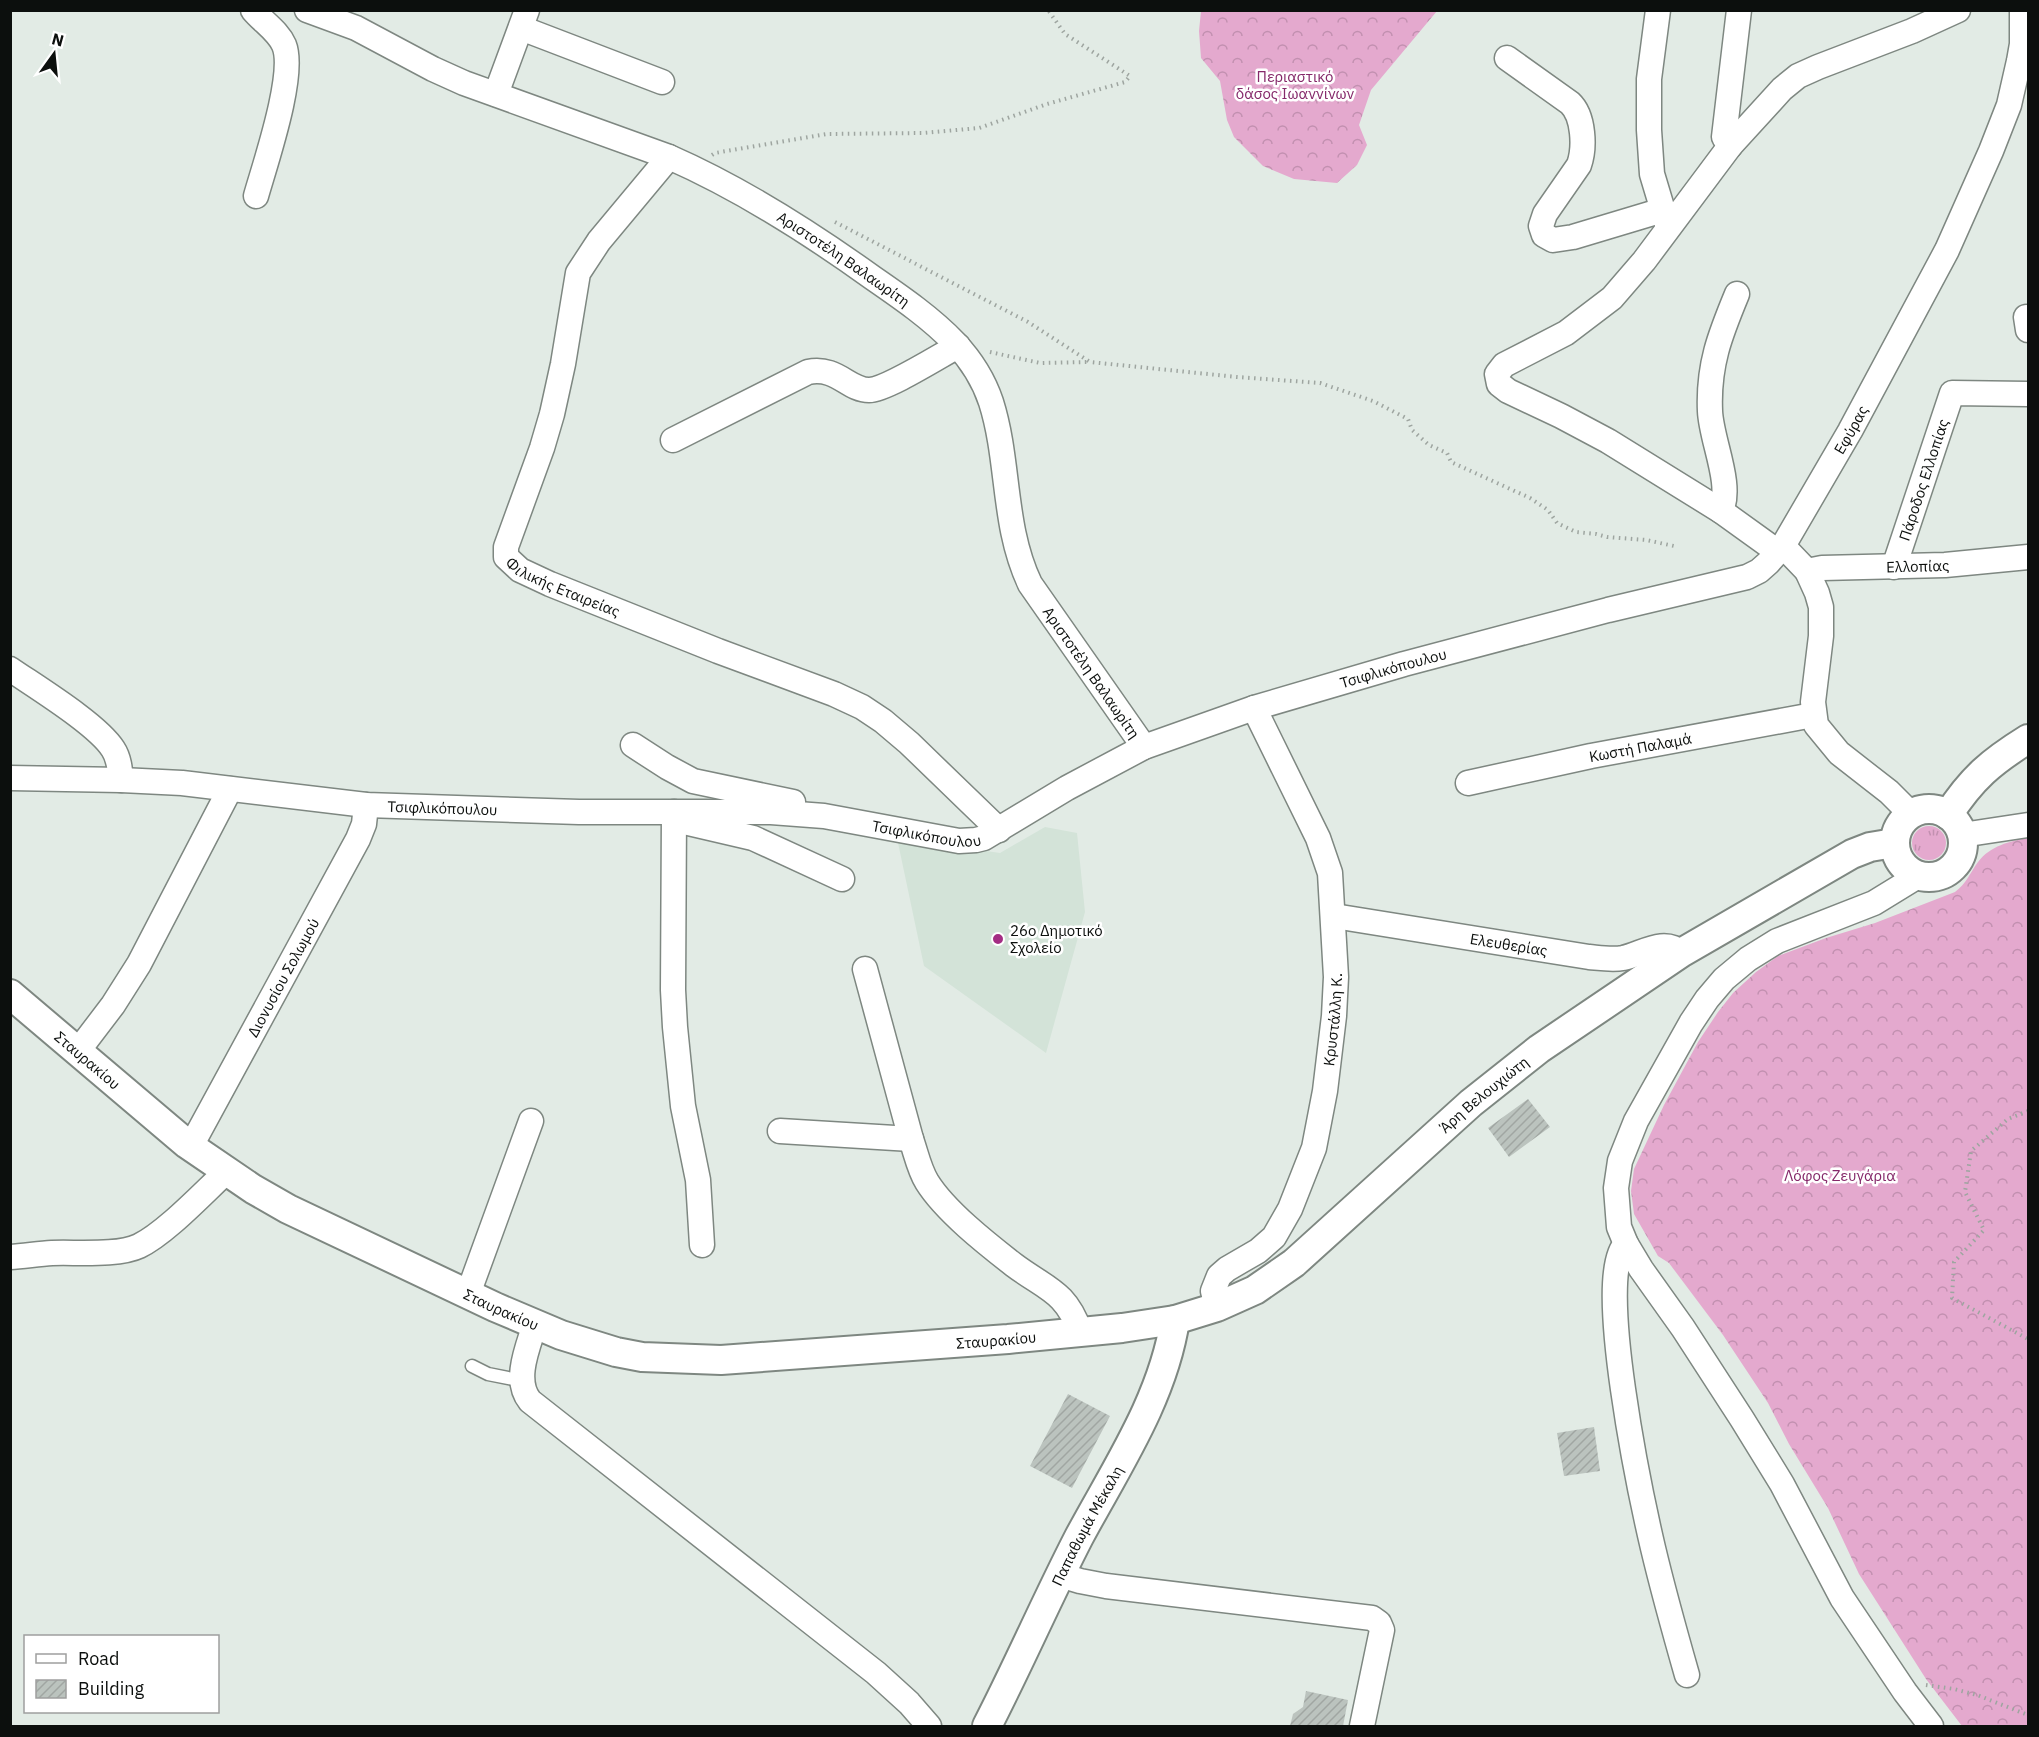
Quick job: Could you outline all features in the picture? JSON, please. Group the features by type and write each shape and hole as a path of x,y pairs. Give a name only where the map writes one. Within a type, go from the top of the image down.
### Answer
{"street":[{"path":"253,10 280,39 285,48 287,60 280,102 256,196"},
{"name":"Αριστοτέλη Βαλαωρίτη","path":"307,10 348,24 432,69 696,169 814,237 927,317 958,346 984,386 994,414 1012,536 1022,568 1030,584 1048,613 1144,747"},
{"path":"1658,10 1649,79 1649,130 1652,174 1666,219"},
{"path":"1730,146 1725,142 1724,137 1739,10"},
{"path":"1911,814 1889,792 1830,744 1816,725 1813,702 1822,620 1817,593 1807,571 1780,549 1721,511 1608,441 1508,391 1499,384 1497,378 1499,370 1504,365 1566,333 1597,311 1622,288 1666,219 1782,89 1798,76 1846,55 1904,35 1958,10"},
{"name":"Εφύρας","path":"1780,549 1893,353 1947,250 1972,196 2001,128 2015,81 2022,44 2022,10"},
{"path":"496,94 524,19 662,82"},
{"path":"1507,58 1570,103 1581,118 1582,158 1580,165 1545,214 1540,226 1544,235 1553,240 1666,219"},
{"name":"Φιλικής Εταιρείας","path":"669,158 599,241 578,273 552,414 506,547 506,557 520,570 550,584 718,651 834,693 862,706 909,743 999,830"},
{"path":"1721,511 1725,493 1712,429 1710,409 1712,365 1723,328 1737,294"},
{"path":"673,440 808,372 816,370 831,372 869,390 893,382 958,346"},
{"name":"Πάροδος Ελλοπίας","path":"1894,567 1952,393 2028,394"},
{"name":"Τσιφλικόπουλου","path":"10,778 182,783 366,805 579,812 771,812 838,817 959,841 976,840 999,830 1067,788 1144,747 1254,708 1404,664 1746,577 1759,571 1780,549"},
{"name":"Ελλοπίας","path":"1807,571 1822,568 1945,565 2028,557"},
{"path":"10,669 70,711 107,741 117,756 122,780"},
{"name":"Κρυστάλλη Κ.","path":"1217,1307 1213,1291 1216,1281 1227,1269 1266,1244 1281,1228 1290,1209 1314,1148 1325,1091 1334,1016 1336,977 1330,873 1324,854 1254,708"},
{"name":"Κωστή Παλαμά","path":"1468,783 1591,756 1813,715"},
{"path":"2028,739 2006,753 1973,780 1955,825 1962,853 1952,868 1936,877 1918,876 1903,867 1895,851 1894,843 1899,826 1918,810 1934,809 1955,825 2028,825"},
{"path":"633,745 693,781 817,807 831,811 838,817"},
{"path":"78,1051 113,1005 139,964 230,789"},
{"name":"Διονυσίου Σολωμού","path":"191,1146 358,839 364,824 366,805"},
{"path":"674,812 679,821 684,823 753,838 842,879"},
{"path":"674,812 672,946 675,1027 681,1098 698,1180 702,1245"},
{"name":"Άρη Βελουχιώτη","path":"1080,1332 1175,1320 1217,1307 1255,1290 1278,1275 1327,1234 1471,1103 1567,1030 1681,953 1852,854 1881,844 1894,843"},
{"path":"1918,876 1874,903 1777,940 1748,959 1711,994 1690,1023 1630,1135 1620,1161 1616,1206 1619,1227 1641,1269 1683,1328 1782,1484 1842,1598 1905,1692 1931,1726"},
{"name":"Ελευθερίας","path":"1334,916 1589,957 1622,958 1665,946 1673,947 1681,953"},
{"path":"865,969 922,1172 938,1196 957,1216 1005,1257 1063,1299 1074,1313 1080,1332"},
{"name":"Σταυρακίου","path":"10,994 191,1146 254,1189 288,1209 561,1335 616,1352 642,1357 721,1360 1080,1332"},
{"path":"468,1294 531,1121"},
{"path":"780,1131 911,1139"},
{"path":"10,1257 50,1253 94,1253 128,1250 139,1246 169,1224 227,1171"},
{"path":"1626,1244 1621,1249 1618,1258 1615,1279 1615,1318 1622,1379 1631,1441 1652,1546 1687,1675"},
{"name":"Παπαθωμά Μέκαλη","path":"987,1726 1060,1575 1156,1390 1171,1346 1175,1320"},
{"path":"535,1324 525,1356 522,1381 524,1391 530,1401 876,1672 909,1703 929,1726"},
{"path":"1060,1575 1106,1586 1372,1618 1379,1623 1382,1629 1362,1726"}],"lane":[{"path":"472,1366 488,1374 522,1381"}],"path":[{"path":"696,169 715,153 827,134 923,133 979,128 1047,104 1125,82 1130,76 1065,34 1048,10"},
{"path":"829,219 1028,322 1090,362"},
{"path":"958,346 1040,363 1090,362 1320,383 1373,401 1408,419 1413,430 1429,445 1447,453 1451,462 1530,498 1548,510 1557,523 1576,532 1646,540 1674,546"},
{"path":"2028,1111 2008,1119 1971,1151 1965,1192 1984,1230 1954,1262 1952,1298 2028,1339"},
{"path":"1905,1692 1924,1685 1954,1689 1977,1695 2028,1715"}],"shaded area":[{"name":"26ο Δημοτικό Σχολείο","path":"1045,827 1077,833 1085,912 1046,1053 924,966 897,838 1000,853"}],"green space":[{"name":"Περιαστικό δάσος Ιωαννίνων","path":"1201,10 1437,11 1371,90 1359,125 1367,145 1357,165 1337,183 1294,179 1263,166 1234,137 1227,120 1220,81 1201,58 1199,31"},
{"path":"1929,826 1941,831 1946,843 1941,855 1929,860 1917,855 1912,843 1917,831"},
{"name":"Λόφος Ζευγάρια","path":"2028,838 2028,1726 1962,1726 1926,1679 1859,1574 1828,1508 1789,1444 1768,1403 1723,1335 1669,1263 1658,1256 1634,1214 1631,1191 1634,1169 1664,1105 1698,1042 1733,993 1756,972 1778,956 1875,923 1955,892 1988,852 2007,843"}],"building":[{"path":"1528,1099 1550,1127 1509,1157 1488,1128"},
{"path":"1068,1394 1110,1416 1072,1488 1030,1466"},
{"path":"1594,1427 1600,1471 1564,1476 1557,1433"},
{"path":"1306,1691 1348,1700 1343,1726 1290,1726 1293,1714 1303,1707"}],"place":[{"name":"26ο Δημοτικό Σχολείο","path":"998,939"}]}
